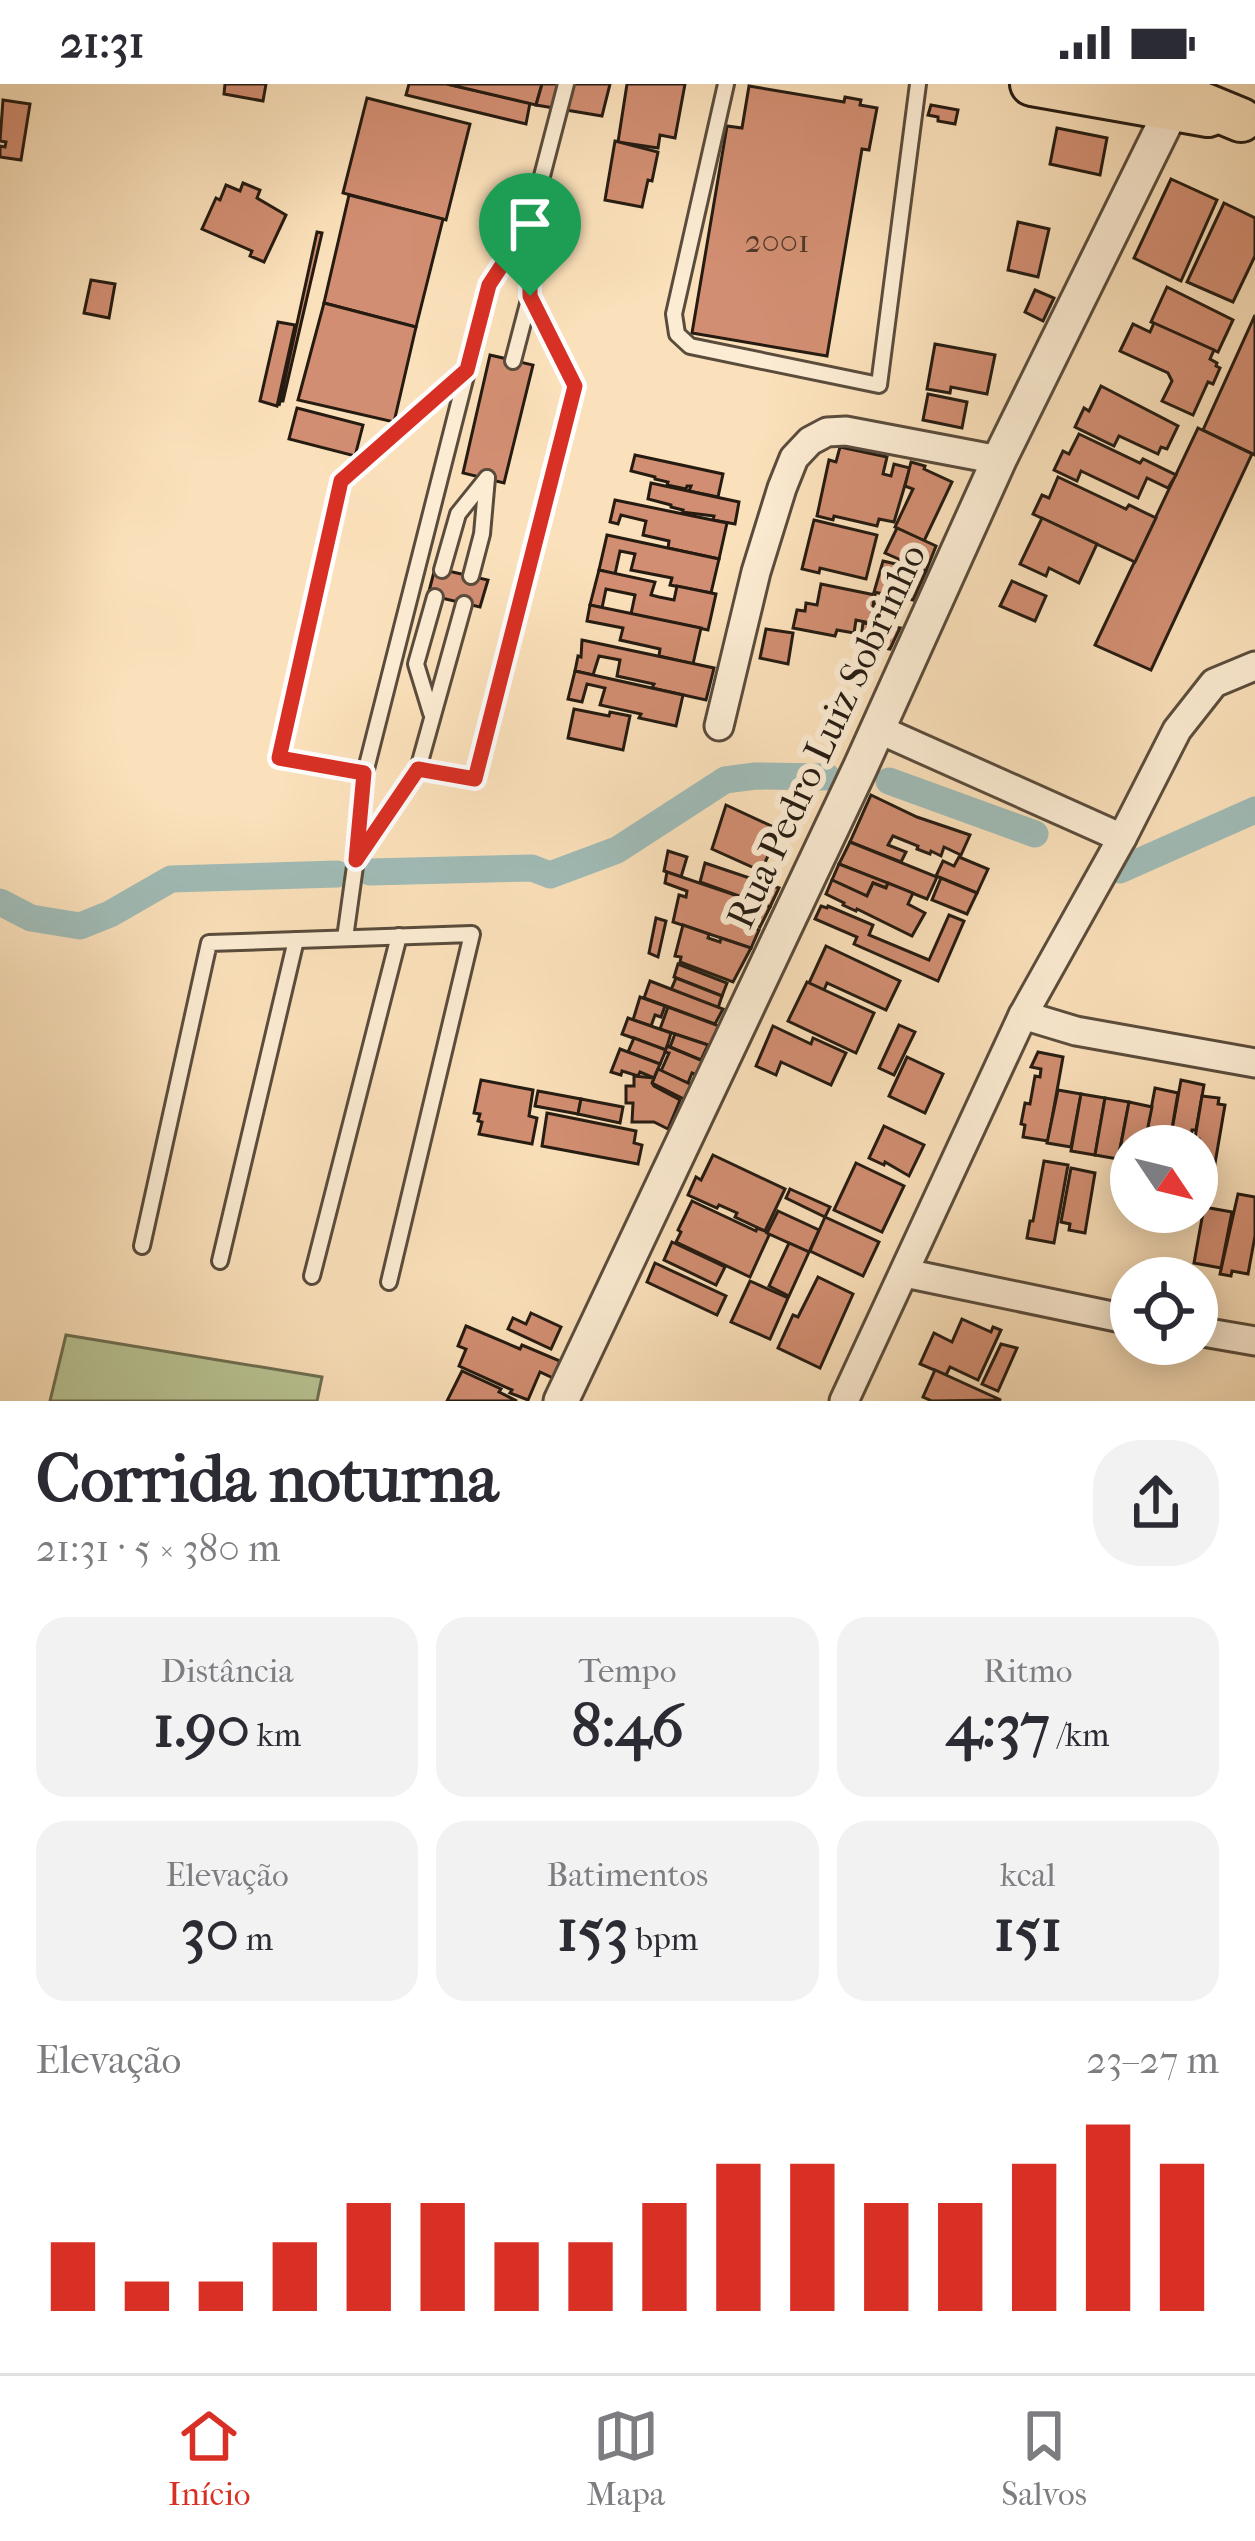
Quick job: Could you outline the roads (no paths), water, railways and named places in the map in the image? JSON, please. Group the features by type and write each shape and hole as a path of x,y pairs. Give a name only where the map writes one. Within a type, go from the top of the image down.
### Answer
{"main road":[{"path":"1032,84 1163,97 1248,122"}],"street":[{"name":"Rua Pedro Luiz Sobrinho","path":"561,1401 878,729 1163,97"},
{"path":"719,726 756,572 782,488 801,448 827,432 846,431 999,460"},
{"path":"844,1401 1024,1015 1177,730 1214,683 1255,666"},
{"path":"878,729 1122,838"},
{"path":"1024,1015 1076,1031 1255,1063"},
{"path":"904,1273 1110,1316"},
{"path":"1218,1335 1255,1341"}],"lane":[{"path":"513,361 530,296 530,222 566,84"},
{"path":"726,84 674,314 677,334 690,346 878,385 918,84"},
{"path":"345,938 364,773 467,370 489,285 530,222"},
{"path":"418,769 475,779 575,386 530,296"},
{"path":"364,773 279,758 341,481 467,370"},
{"path":"442,570 458,514 487,478 482,534 471,576"},
{"path":"432,717 416,664 435,597"},
{"path":"356,860 418,769 464,604"},
{"path":"142,1246 208,943 472,934 389,1282"},
{"path":"313,1276 399,936"},
{"path":"220,1261 296,940"}],"waterway":[{"path":"370,872 532,868 550,875 617,850 725,780 827,777"},
{"path":"889,781 1035,834"},
{"path":"1120,870 1255,810"},
{"path":"0,902 31,918 80,926 171,879 337,874"}]}
